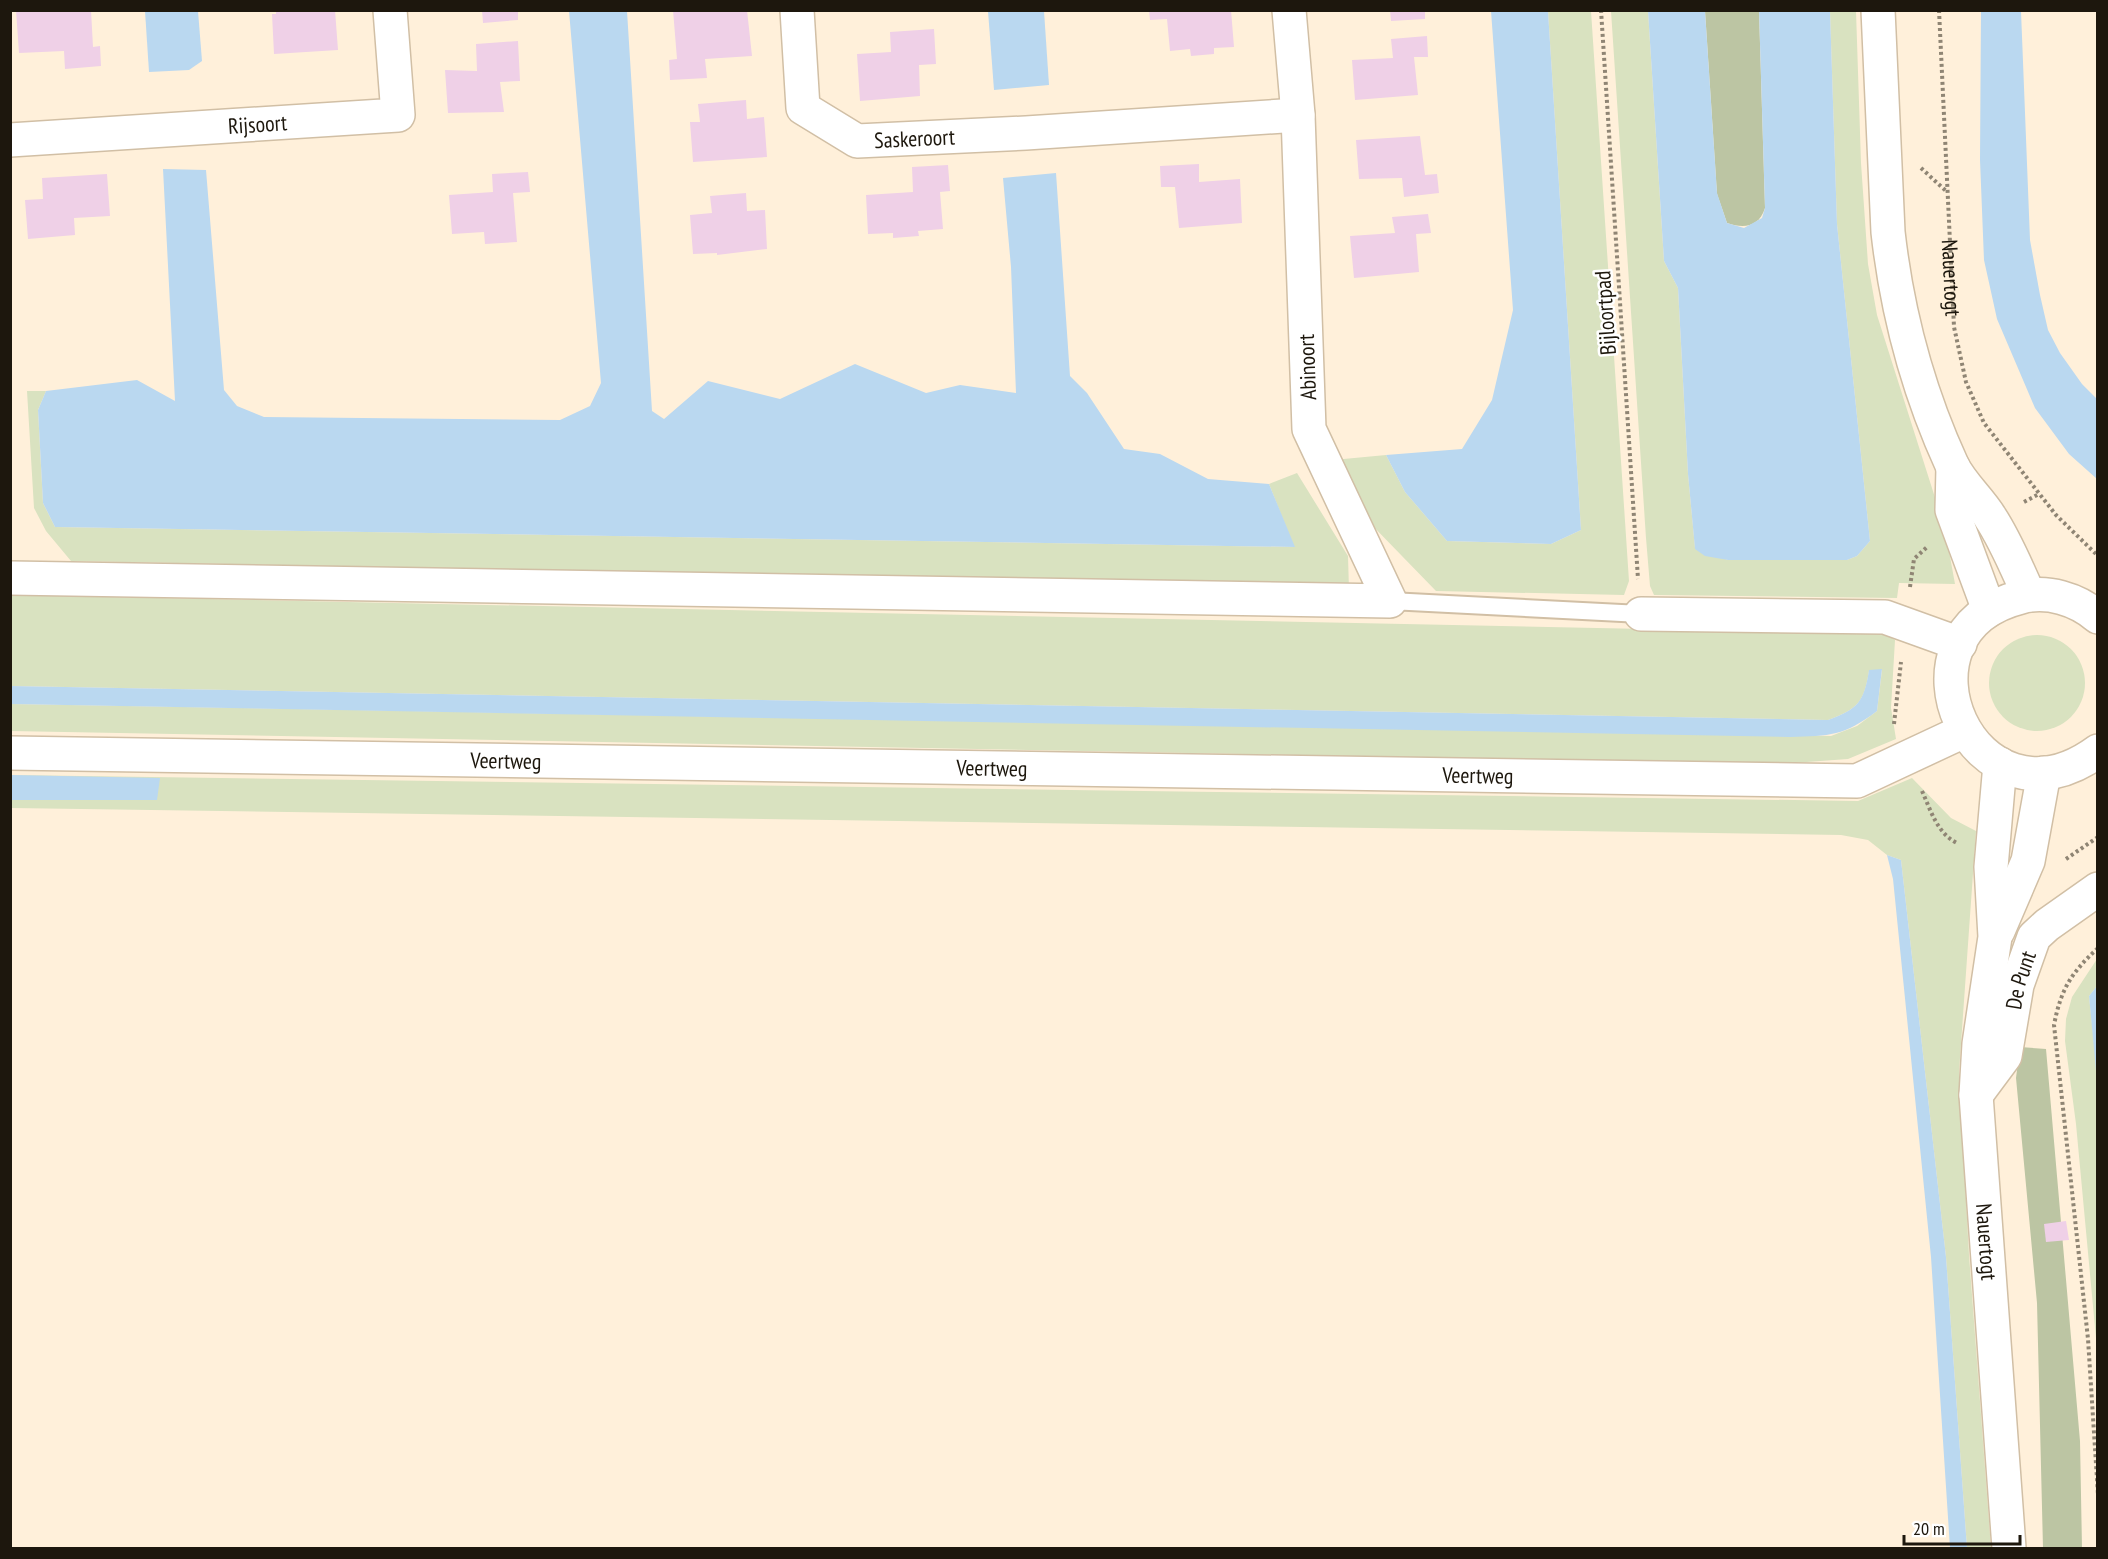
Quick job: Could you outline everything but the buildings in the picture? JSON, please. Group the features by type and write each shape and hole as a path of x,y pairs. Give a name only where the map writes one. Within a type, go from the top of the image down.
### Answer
{"street":[{"name":"Rijsoort","path":"10,140 398,115 390,10"},
{"name":"Saskeroort","path":"797,10 803,108 857,141 1026,133 1298,115"},
{"name":"Abinoort","path":"1289,10 1298,115 1309,429 1390,601"},
{"path":"1878,10 1884,191 1892,265 1903,323 1917,373 1953,467 1990,517 2029,595"},
{"path":"1953,467 1952,510 1989,610"},
{"path":"11,569 1390,601"},
{"path":"2097,617 2071,600 2051,595 2029,595 2008,600 1989,610 1972,625 1960,644 1952,665 1951,688 1954,710 1964,731 1974,744 2000,764 2029,772 2044,772 2074,765 2097,751"},
{"path":"1641,614 1885,617 1960,644"},
{"name":"Veertweg","path":"10,753 1857,781 1964,731"},
{"name":"Nauertogt","path":"2000,764 1991,867 1995,937 1979,1044 1976,1095 2009,1548"},
{"name":"Nauertogt","path":"1995,937 2028,861 2044,772"},
{"name":"De Punt","path":"1976,1095 2005,1056 2018,985 2034,937 2097,889"}],"lane":[{"path":"1390,601 1641,614"}],"path":[{"name":"Bijloortpad","path":"1601,10 1641,614"},
{"name":"Nauertogt","path":"1939,10 1954,327 1966,382 1984,423 2056,515 2097,556"},
{"path":"2097,948 2076,968 2060,996 2054,1026 2088,1339 2097,1495"}],"green space":[{"path":"1548,11 1591,11 1629,581 1624,595 1436,591 1367,520 1333,460 1386,455 1405,492 1447,541 1551,544 1581,530"},
{"path":"1611,11 1648,11 1664,261 1678,288 1688,474 1695,548 1728,560 1847,560 1857,556 1870,541 1837,224 1830,11 1856,11 1861,163 1868,264 1877,315 1945,529 1955,584 1899,583 1897,598 1654,595 1650,586 1646,538"},
{"path":"1705,11 1759,11 1765,208 1755,223 1745,226 1727,223 1717,194"},
{"path":"27,391 46,391 38,410 43,503 55,527 1294,547 1269,484 1297,473 1348,556 1349,590 699,573 71,561 46,531 34,508"},
{"path":"11,595 1885,634 1895,640 1891,708 1896,739 1848,759 1779,764 10,731 11,704 1831,736 1857,726 1877,711 1882,670 1869,671 1862,697 1853,708 1828,720 11,686"},
{"path":"2037,635 2055,639 2071,649 2081,665 2085,683 2081,701 2071,717 2055,727 2037,731 2019,727 2003,717 1993,701 1989,683 1993,665 2003,649 2019,639"},
{"path":"11,775 1858,801 1912,778 1951,818 1976,831 1959,1072 1969,1255 1991,1548 1967,1548 1946,1257 1901,860 1887,855 1868,840 1841,835 11,808"},
{"path":"2097,959 2097,986 2089,996 2098,1081 2097,1349 2076,1124 2065,1041 2066,1019 2072,997"},
{"path":"2020,1047 2046,1049 2080,1441 2082,1548 2043,1548 2037,1303 2016,1078"}],"water":[{"path":"145,11 198,11 202,61 189,70 149,72"},
{"path":"569,11 627,11 652,411 664,419 708,381 780,399 855,364 926,393 960,385 1016,393 1011,267 1003,178 1056,173 1070,376 1087,393 1124,449 1160,454 1208,479 1269,484 1295,547 55,527 43,503 38,410 46,391 137,380 175,401 163,169 206,170 224,390 237,406 264,417 560,420 590,406 601,383"},
{"path":"988,11 1044,11 1049,85 994,90"},
{"path":"1491,11 1548,11 1581,530 1551,544 1447,541 1405,492 1386,455 1462,449 1492,400 1513,310"},
{"path":"1648,11 1705,11 1717,193 1727,223 1744,228 1762,218 1765,208 1759,11 1830,11 1837,224 1870,541 1857,556 1847,560 1728,560 1705,556 1695,549 1688,474 1678,288 1664,261"},
{"path":"1981,11 2021,11 2030,240 2048,330 2060,353 2082,384 2097,399 2097,479 2069,454 2035,408 1997,319 1984,260 1980,160"},
{"path":"1882,669 1877,711 1846,730 1836,733 1790,737 10,704 11,686 1828,720 1853,708 1865,690 1869,670"},
{"path":"11,775 160,778 157,800 11,800"},
{"path":"1887,855 1901,860 1946,1257 1967,1548 1950,1548 1931,1257 1893,879"},
{"path":"2097,986 2097,1081 2089,996"}]}
